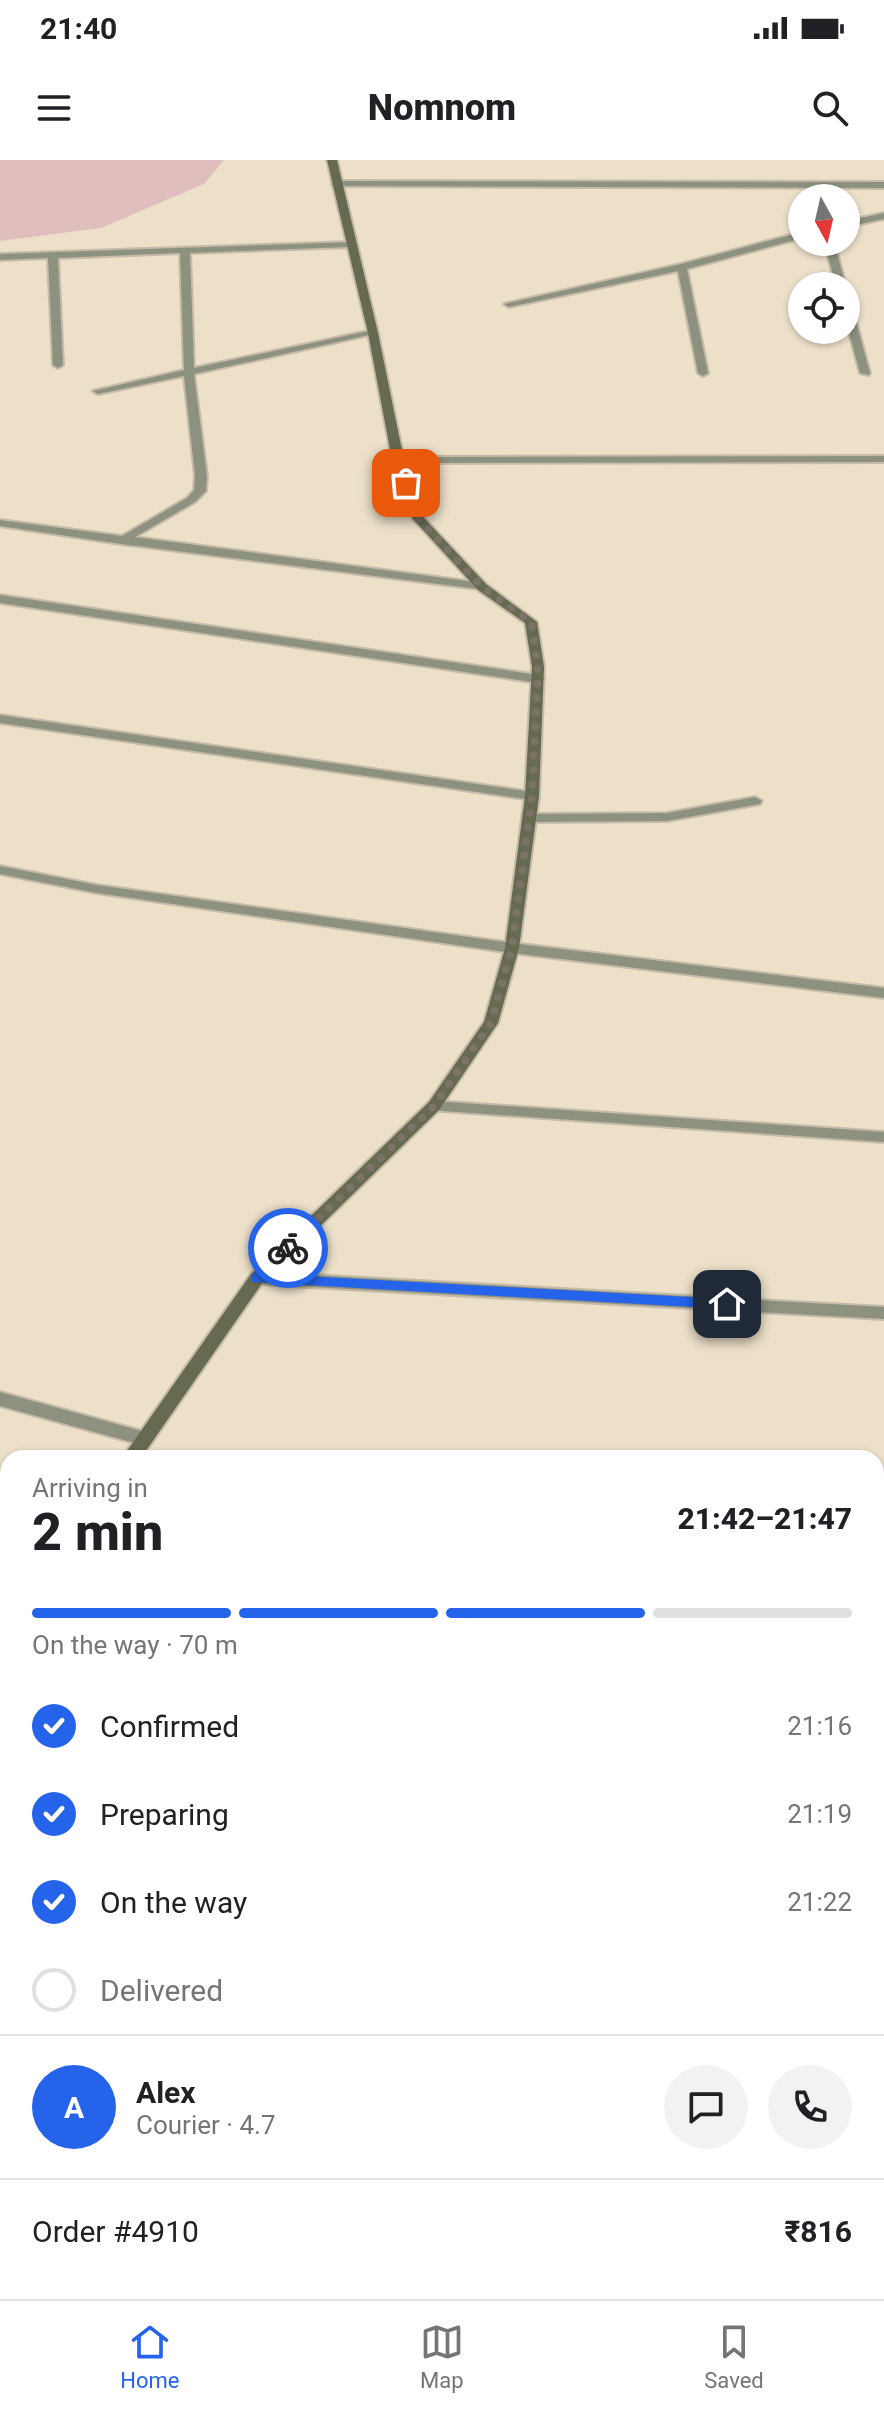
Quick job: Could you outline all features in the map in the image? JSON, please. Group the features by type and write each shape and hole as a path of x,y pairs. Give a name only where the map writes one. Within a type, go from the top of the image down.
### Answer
{"street":[{"path":"135,1450 257,1278 434,1106 491,1023 512,948 532,796 538,679 531,622 482,587 419,519 398,460 373,333 332,160"},
{"path":"337,184 884,185"},
{"path":"860,221 884,216"},
{"path":"509,304 682,267 788,239"},
{"path":"0,257 350,244"},
{"path":"121,541 191,500 200,491 189,372 185,249"},
{"path":"53,255 58,365"},
{"path":"682,267 703,373"},
{"path":"98,391 373,333"},
{"path":"857,344 865,373"},
{"path":"398,460 884,459"},
{"path":"0,523 482,587"},
{"path":"0,599 538,679"},
{"path":"0,719 532,796"},
{"path":"529,818 667,817 755,801"},
{"path":"0,870 97,889 512,948 884,993"},
{"path":"434,1106 884,1137"},
{"path":"257,1278 884,1313"},
{"path":"0,1399 142,1438"}],"shaded area":[{"path":"0,160 224,160 204,184 101,228 0,241"}],"way so far":[{"path":"288,1248 434,1106 491,1023 512,948 532,796 538,667 531,622 482,587 419,519 406,483"}],"route":[{"path":"288,1248 257,1278 727,1304"}]}
